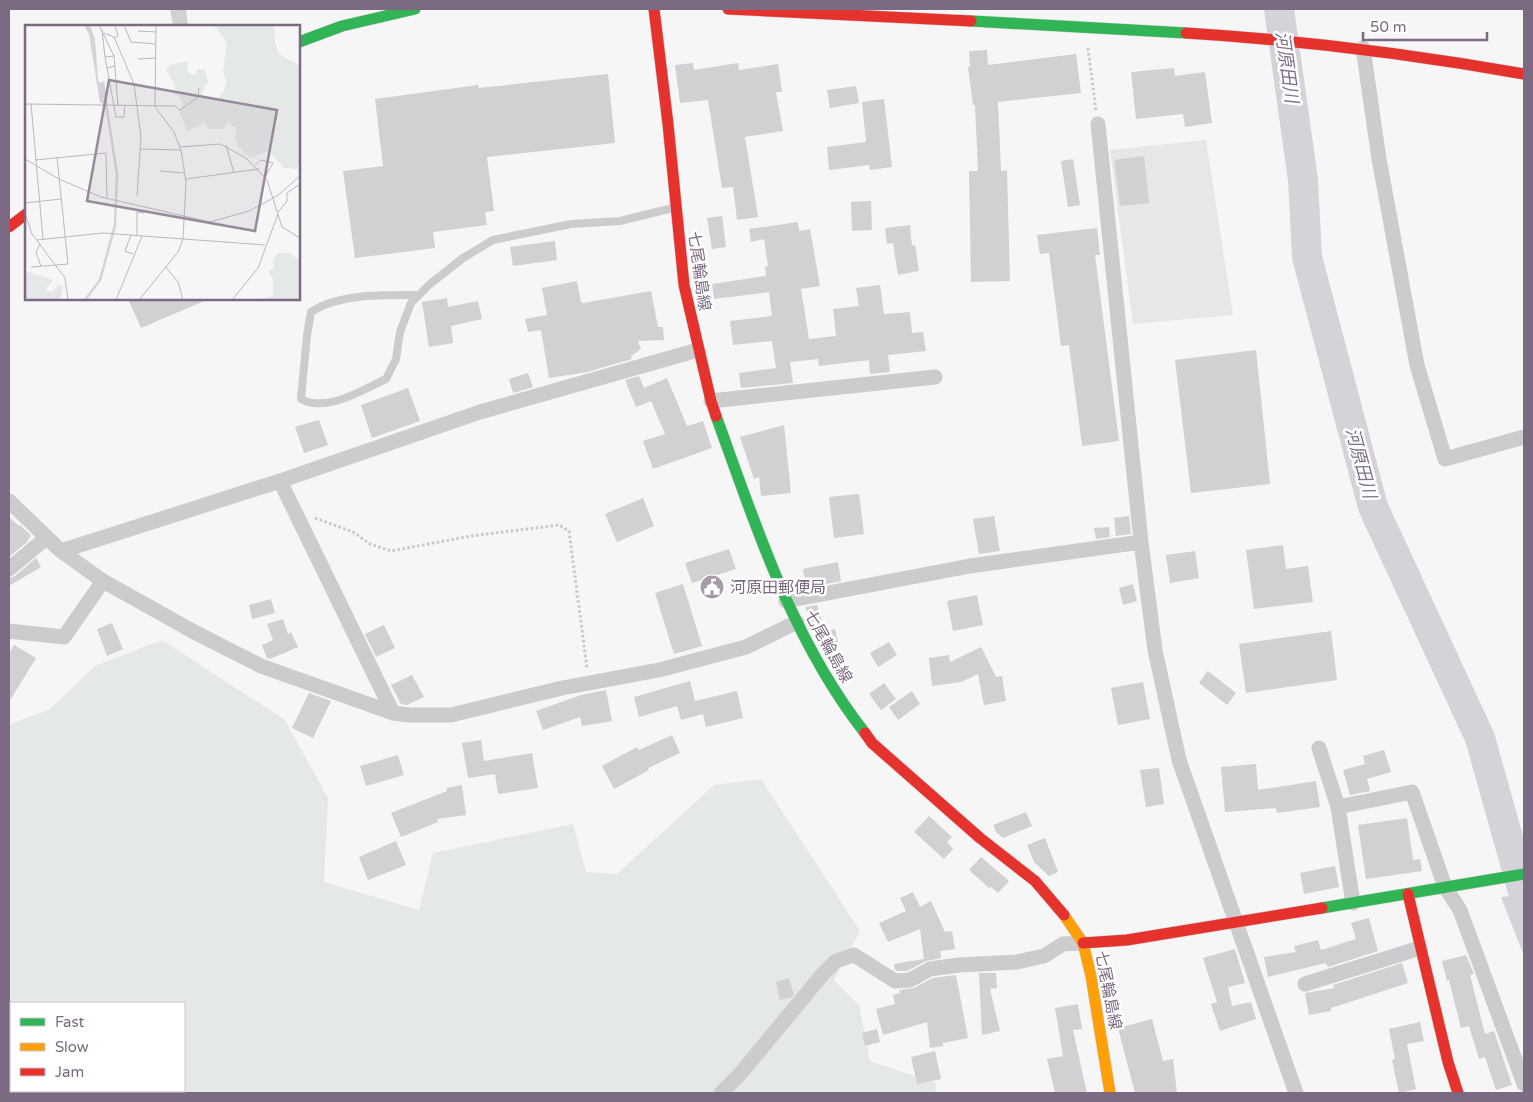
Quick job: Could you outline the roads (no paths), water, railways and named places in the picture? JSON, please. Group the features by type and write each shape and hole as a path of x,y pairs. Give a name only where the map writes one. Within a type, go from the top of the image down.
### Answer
{"main road":[{"path":"300,42 359,21 415,9"},
{"name":"七尾輪島線","path":"654,9 684,285 698,350 711,402 786,601 814,657 872,743 980,838 1035,881 1063,911 1083,943 1095,994 1110,1093"},
{"path":"728,9 1209,34 1363,48 1524,74"},
{"path":"9,227 25,215"},
{"path":"1083,943 1128,940 1524,874"},
{"path":"1408,894 1448,1062 1458,1093"}],"street":[{"path":"1363,48 1379,159 1417,365 1445,459 1524,437"},
{"path":"1098,124 1140,542 1155,650 1179,760 1296,1093"},
{"path":"61,551 280,481 480,412 698,350"},
{"path":"711,402 935,377"},
{"path":"280,481 393,713"},
{"path":"9,501 61,551 103,581 196,633 261,666 393,713 451,715 589,683 658,670 746,647 797,622"},
{"path":"9,569 46,538"},
{"path":"786,601 970,566 1140,542"},
{"path":"9,631 64,637 103,581"},
{"path":"1319,748 1338,806 1353,902"},
{"path":"1338,806 1412,792 1445,888 1460,910 1524,1084"},
{"path":"721,1093 740,1074 822,975 836,961 854,956 895,981 910,980 930,969 1017,962 1044,956 1063,944 1083,943"},
{"path":"1306,984 1420,948"}],"lane":[{"path":"419,295 349,299 322,304 310,312 301,398 310,403 336,401 386,379 396,359 400,332 411,303 419,295 430,284 463,258 493,240 571,224 620,221 675,208"}],"waterway":[{"name":"河原田川","path":"1279,9 1303,180 1307,257 1373,507 1480,738 1524,895"}],"place":[{"name":"河原田郵便局","path":"712,587"}]}
